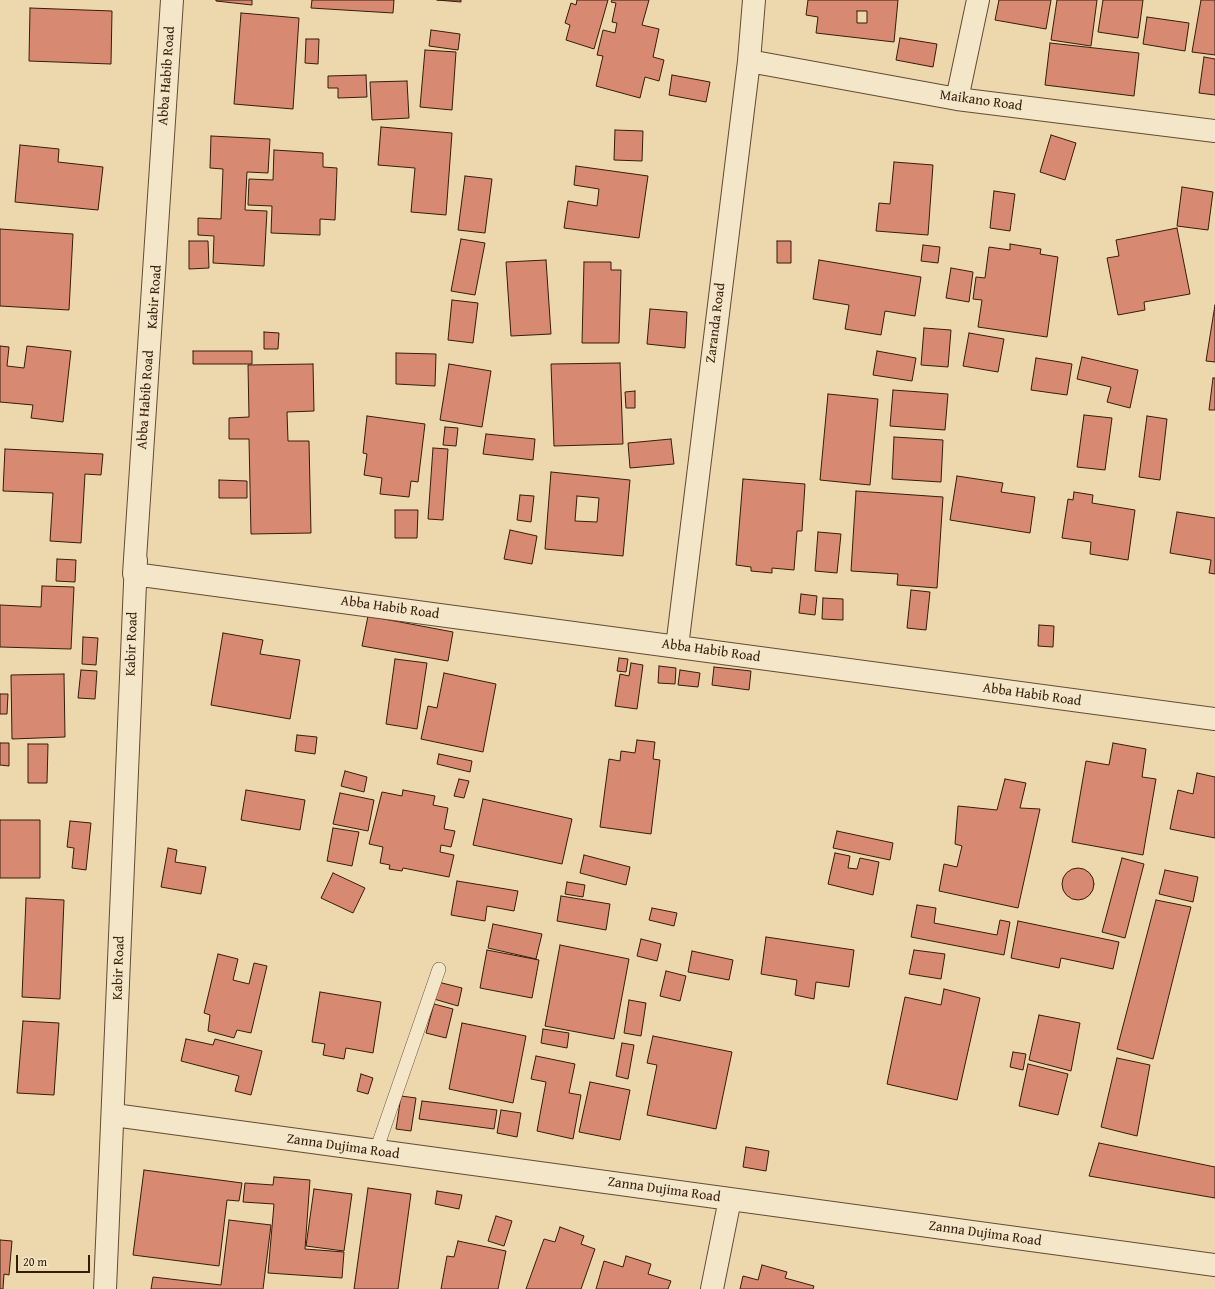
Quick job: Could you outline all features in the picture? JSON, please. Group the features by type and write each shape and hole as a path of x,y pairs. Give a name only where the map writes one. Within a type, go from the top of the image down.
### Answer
{"street":[{"name":"Abba Habib Road","path":"172,0 134,574 1215,719"},
{"name":"Kabir Road","path":"105,1289 114,1115 134,574 178,0"},
{"name":"Zaranda Road","path":"677,647 748,61 754,0"},
{"path":"957,99 978,0"},
{"name":"Maikano Road","path":"748,61 957,99 1215,131"},
{"name":"Zanna Dujima Road","path":"114,1115 1215,1265"},
{"path":"712,1289 730,1199"}],"lane":[{"path":"376,1151 439,969"}],"building":[{"path":"252,0 252,5 216,1"},
{"path":"312,0 394,0 393,13 311,8"},
{"path":"437,0 461,0 461,2"},
{"path":"577,0 608,0 594,49 566,40 570,25 565,23 571,3 576,5"},
{"path":"612,0 649,0 642,25 659,29 653,57 664,60 659,81 645,77 640,98 596,86 603,56 597,55 603,30 615,33 617,23 612,22 616,3 611,2"},
{"path":"808,0 898,0 894,42 816,33 818,17 806,15","holes":["857,11 867,11 867,23 857,23"]},
{"path":"999,0 1051,0 1046,29 995,20"},
{"path":"1057,0 1097,0 1091,46 1051,40"},
{"path":"1103,0 1143,0 1138,38 1098,32"},
{"path":"1201,0 1215,0 1215,55 1192,52"},
{"path":"30,8 112,11 111,64 29,61"},
{"path":"241,13 299,18 293,109 234,104"},
{"path":"1147,17 1189,23 1185,51 1143,44"},
{"path":"431,30 460,34 458,50 429,46"},
{"path":"900,38 937,44 933,67 896,60"},
{"path":"306,39 319,39 318,64 305,63"},
{"path":"1050,43 1139,53 1134,96 1045,85"},
{"path":"425,50 456,52 452,110 420,107"},
{"path":"1204,57 1215,59 1215,95 1199,93"},
{"path":"366,75 367,97 338,98 338,88 328,88 328,76"},
{"path":"672,75 710,82 706,102 669,95"},
{"path":"407,81 409,118 372,120 370,82"},
{"path":"381,127 452,133 446,215 411,212 415,168 378,165"},
{"path":"615,130 643,131 642,161 614,160"},
{"path":"1051,135 1076,143 1065,180 1040,172"},
{"path":"211,136 270,139 268,173 247,172 245,210 267,211 264,266 213,263 214,236 198,235 198,218 221,219 223,169 210,168"},
{"path":"20,145 59,149 58,162 103,167 98,210 15,202"},
{"path":"274,150 323,153 323,167 337,168 335,220 320,219 320,235 271,233 272,206 248,205 249,179 273,180"},
{"path":"894,162 933,165 928,235 876,231 879,203 890,204"},
{"path":"576,166 648,176 639,238 564,228 568,201 597,206 599,189 574,185"},
{"path":"465,176 492,179 485,233 458,230"},
{"path":"1182,187 1213,192 1208,230 1177,226"},
{"path":"994,191 1015,194 1010,231 990,228"},
{"path":"1177,228 1190,294 1144,302 1145,310 1118,315 1107,258 1119,256 1116,240"},
{"path":"0,229 73,234 69,310 0,306"},
{"path":"461,239 485,243 475,295 451,291"},
{"path":"189,241 208,241 209,268 189,269"},
{"path":"777,241 791,241 791,263 777,263"},
{"path":"1010,244 1041,249 1040,254 1058,257 1047,337 978,327 982,300 973,299 976,277 985,278 989,247 1010,250"},
{"path":"923,245 940,247 938,263 921,261"},
{"path":"546,260 551,334 511,336 506,262"},
{"path":"819,260 921,277 915,316 885,311 881,335 845,329 849,305 813,299"},
{"path":"584,262 611,262 611,270 621,270 619,343 582,343"},
{"path":"951,268 973,272 969,302 946,298"},
{"path":"452,300 478,303 473,343 448,340"},
{"path":"1215,305 1215,362 1206,361"},
{"path":"650,309 687,312 685,348 647,344"},
{"path":"924,328 951,330 948,367 921,365"},
{"path":"264,332 279,333 278,349 264,349"},
{"path":"969,333 1004,339 998,372 963,366"},
{"path":"0,346 9,347 7,366 24,368 27,346 71,351 63,422 31,418 33,405 0,402"},
{"path":"193,351 252,351 252,364 193,364"},
{"path":"877,351 916,358 912,381 873,375"},
{"path":"396,353 436,354 435,386 396,384"},
{"path":"1082,357 1138,370 1130,408 1107,402 1111,387 1077,379"},
{"path":"1036,358 1072,364 1067,395 1031,390"},
{"path":"620,363 623,444 554,446 551,364"},
{"path":"313,364 314,411 287,412 288,441 309,441 311,533 251,534 249,439 229,439 229,418 249,417 248,365"},
{"path":"449,364 491,371 482,427 440,420"},
{"path":"1213,378 1215,378 1215,410 1209,410"},
{"path":"893,390 948,394 945,430 890,426"},
{"path":"635,391 635,408 626,408 625,392"},
{"path":"828,394 878,399 870,485 820,480"},
{"path":"1084,415 1112,418 1105,470 1077,467"},
{"path":"367,416 425,424 418,482 411,481 409,497 380,494 382,478 364,475 367,454 363,453"},
{"path":"1147,416 1167,419 1160,480 1139,477"},
{"path":"445,427 458,428 456,446 443,445"},
{"path":"486,434 535,439 533,460 483,454"},
{"path":"894,437 943,440 941,482 892,479"},
{"path":"671,439 674,464 630,468 628,443"},
{"path":"433,448 448,449 443,520 428,519"},
{"path":"5,449 103,454 101,475 85,474 81,543 50,541 53,493 3,491"},
{"path":"551,472 630,480 623,556 545,549","holes":["577,496 599,498 597,522 575,521"]},
{"path":"957,476 1003,483 1001,492 1035,497 1030,533 950,520"},
{"path":"743,479 805,484 802,531 797,531 794,570 772,568 772,573 751,571 751,567 736,565"},
{"path":"219,480 247,481 247,498 219,498"},
{"path":"856,491 943,497 937,588 897,585 898,574 851,571"},
{"path":"1074,492 1093,495 1092,503 1135,510 1128,560 1090,554 1091,542 1062,538 1068,499 1073,500"},
{"path":"520,495 534,496 531,522 517,520"},
{"path":"395,510 418,510 417,538 395,538"},
{"path":"1177,512 1215,518 1215,574 1209,573 1211,560 1170,553"},
{"path":"510,530 537,536 532,564 504,559"},
{"path":"818,532 841,534 837,573 815,571"},
{"path":"57,559 76,560 75,582 56,581"},
{"path":"42,586 74,587 71,649 0,647 0,605 41,607"},
{"path":"911,590 930,592 926,630 907,628"},
{"path":"801,594 817,596 815,615 799,613"},
{"path":"823,598 843,599 843,620 822,619"},
{"path":"368,616 453,632 448,661 362,646"},
{"path":"1039,625 1054,626 1053,647 1038,646"},
{"path":"223,633 263,640 260,654 300,660 290,719 211,705"},
{"path":"83,637 98,638 96,665 82,664"},
{"path":"619,658 628,659 626,672 617,671"},
{"path":"395,659 427,663 417,729 386,724"},
{"path":"631,663 643,665 637,709 615,706 620,674 629,676"},
{"path":"659,666 676,668 675,684 658,683"},
{"path":"714,667 751,671 749,690 712,685"},
{"path":"81,670 97,671 95,699 78,698"},
{"path":"680,670 700,673 698,687 678,685"},
{"path":"444,673 496,684 483,752 421,739 428,706 437,708"},
{"path":"64,674 65,737 12,739 11,675"},
{"path":"0,694 8,694 7,714 0,714"},
{"path":"297,735 317,737 315,754 295,751"},
{"path":"637,740 655,742 653,759 660,760 651,834 600,827 609,759 620,761 621,751 635,753"},
{"path":"0,743 9,743 9,766 0,765"},
{"path":"1113,743 1146,749 1142,777 1156,779 1143,855 1072,842 1086,761 1109,765"},
{"path":"28,744 48,744 47,783 28,783"},
{"path":"439,754 472,761 470,772 437,764"},
{"path":"345,771 367,777 364,792 341,786"},
{"path":"1197,773 1215,777 1215,838 1170,829 1178,790 1193,794"},
{"path":"459,779 469,781 464,798 454,796"},
{"path":"1005,779 1026,783 1020,808 1040,809 1018,908 939,891 944,864 957,867 962,846 955,844 958,806 997,810"},
{"path":"246,790 305,800 300,830 241,820"},
{"path":"403,790 435,796 433,805 448,808 444,829 455,831 451,847 441,845 440,852 454,855 449,877 403,868 402,871 389,869 390,865 380,863 383,847 369,844 382,792 402,796"},
{"path":"340,793 374,800 368,831 333,824"},
{"path":"483,799 572,819 562,864 473,845"},
{"path":"0,820 40,820 40,878 0,878"},
{"path":"70,821 91,823 86,870 72,868 74,848 67,847"},
{"path":"333,828 359,832 352,866 327,861"},
{"path":"837,831 893,843 890,860 833,848"},
{"path":"168,848 177,850 175,862 206,867 201,894 161,887"},
{"path":"835,853 850,856 848,868 857,869 860,858 879,862 873,895 828,884"},
{"path":"584,855 630,867 626,885 580,873"},
{"path":"1122,858 1144,864 1125,938 1102,932"},
{"path":"1075,868 1081,868 1091,875 1094,884 1093,890 1087,897 1081,900 1075,900 1065,893 1062,887 1062,881 1069,871"},
{"path":"1165,870 1198,877 1193,902 1159,894"},
{"path":"333,873 365,888 353,913 321,898"},
{"path":"457,881 518,891 514,911 487,906 485,921 451,915"},
{"path":"567,882 585,885 583,897 565,894"},
{"path":"561,896 610,904 606,930 557,921"},
{"path":"26,898 64,900 60,999 22,997"},
{"path":"1156,900 1191,907 1153,1059 1117,1049"},
{"path":"917,905 936,908 934,923 997,935 1000,920 1010,922 1004,955 911,937"},
{"path":"652,908 677,913 674,926 649,920"},
{"path":"1018,921 1119,942 1113,969 1061,958 1059,968 1011,958"},
{"path":"493,924 542,934 536,959 488,948"},
{"path":"766,937 854,950 849,987 816,982 814,999 795,995 797,980 761,974"},
{"path":"641,939 661,944 657,961 637,956"},
{"path":"560,945 629,959 614,1039 545,1026"},
{"path":"487,950 539,960 532,998 480,988"},
{"path":"914,950 945,954 941,979 909,974"},
{"path":"692,951 733,960 729,980 688,972"},
{"path":"218,954 238,959 233,980 249,984 254,963 267,966 251,1033 237,1030 234,1038 208,1031 210,1015 204,1013"},
{"path":"666,971 686,976 680,1001 660,996"},
{"path":"438,982 462,988 458,1006 434,999"},
{"path":"944,989 980,998 957,1100 887,1084 905,997 941,1005"},
{"path":"320,992 381,1002 373,1053 346,1048 344,1059 323,1055 325,1044 312,1042"},
{"path":"629,1000 646,1003 641,1036 624,1033"},
{"path":"434,1004 453,1009 446,1038 426,1033"},
{"path":"1039,1015 1080,1023 1071,1071 1029,1060"},
{"path":"23,1021 59,1023 54,1095 17,1093"},
{"path":"462,1023 526,1036 513,1103 449,1089"},
{"path":"543,1029 569,1033 567,1048 541,1043"},
{"path":"653,1036 732,1052 716,1129 647,1115 657,1065 647,1063"},
{"path":"186,1039 213,1045 215,1039 262,1051 251,1095 235,1091 239,1076 181,1061"},
{"path":"622,1043 634,1045 628,1079 616,1076"},
{"path":"1013,1052 1026,1054 1023,1070 1010,1067"},
{"path":"536,1056 575,1064 569,1093 581,1095 573,1139 537,1131 546,1082 531,1079"},
{"path":"1117,1058 1150,1065 1137,1136 1101,1127"},
{"path":"1028,1064 1068,1074 1058,1115 1019,1106"},
{"path":"361,1074 373,1078 368,1094 357,1091"},
{"path":"590,1082 630,1090 620,1140 579,1132"},
{"path":"401,1096 416,1098 411,1131 396,1129"},
{"path":"422,1101 497,1110 494,1129 419,1119"},
{"path":"501,1110 521,1113 517,1137 497,1133"},
{"path":"1099,1143 1215,1167 1215,1198 1089,1176"},
{"path":"746,1147 769,1151 766,1171 743,1167"},
{"path":"144,1170 242,1183 239,1201 227,1200 219,1266 133,1255"},
{"path":"274,1177 310,1180 305,1249 344,1252 342,1278 268,1273 274,1204 243,1202 245,1183 273,1185"},
{"path":"368,1188 411,1194 398,1289 354,1289"},
{"path":"314,1189 352,1194 344,1251 306,1246"},
{"path":"437,1191 462,1195 459,1209 435,1204"},
{"path":"496,1216 512,1221 504,1246 488,1241"},
{"path":"229,1220 271,1225 263,1289 151,1289 153,1277 221,1285"},
{"path":"560,1227 584,1236 581,1244 595,1249 581,1289 526,1289 544,1239 555,1242"},
{"path":"0,1240 12,1241 9,1275 4,1274 3,1289 0,1289"},
{"path":"458,1241 506,1251 498,1289 441,1289 447,1256 454,1257"},
{"path":"626,1256 651,1264 648,1274 671,1281 668,1289 596,1289 604,1261 623,1267"},
{"path":"762,1265 787,1272 785,1278 814,1286 813,1289 740,1289 743,1276 758,1280"}]}
